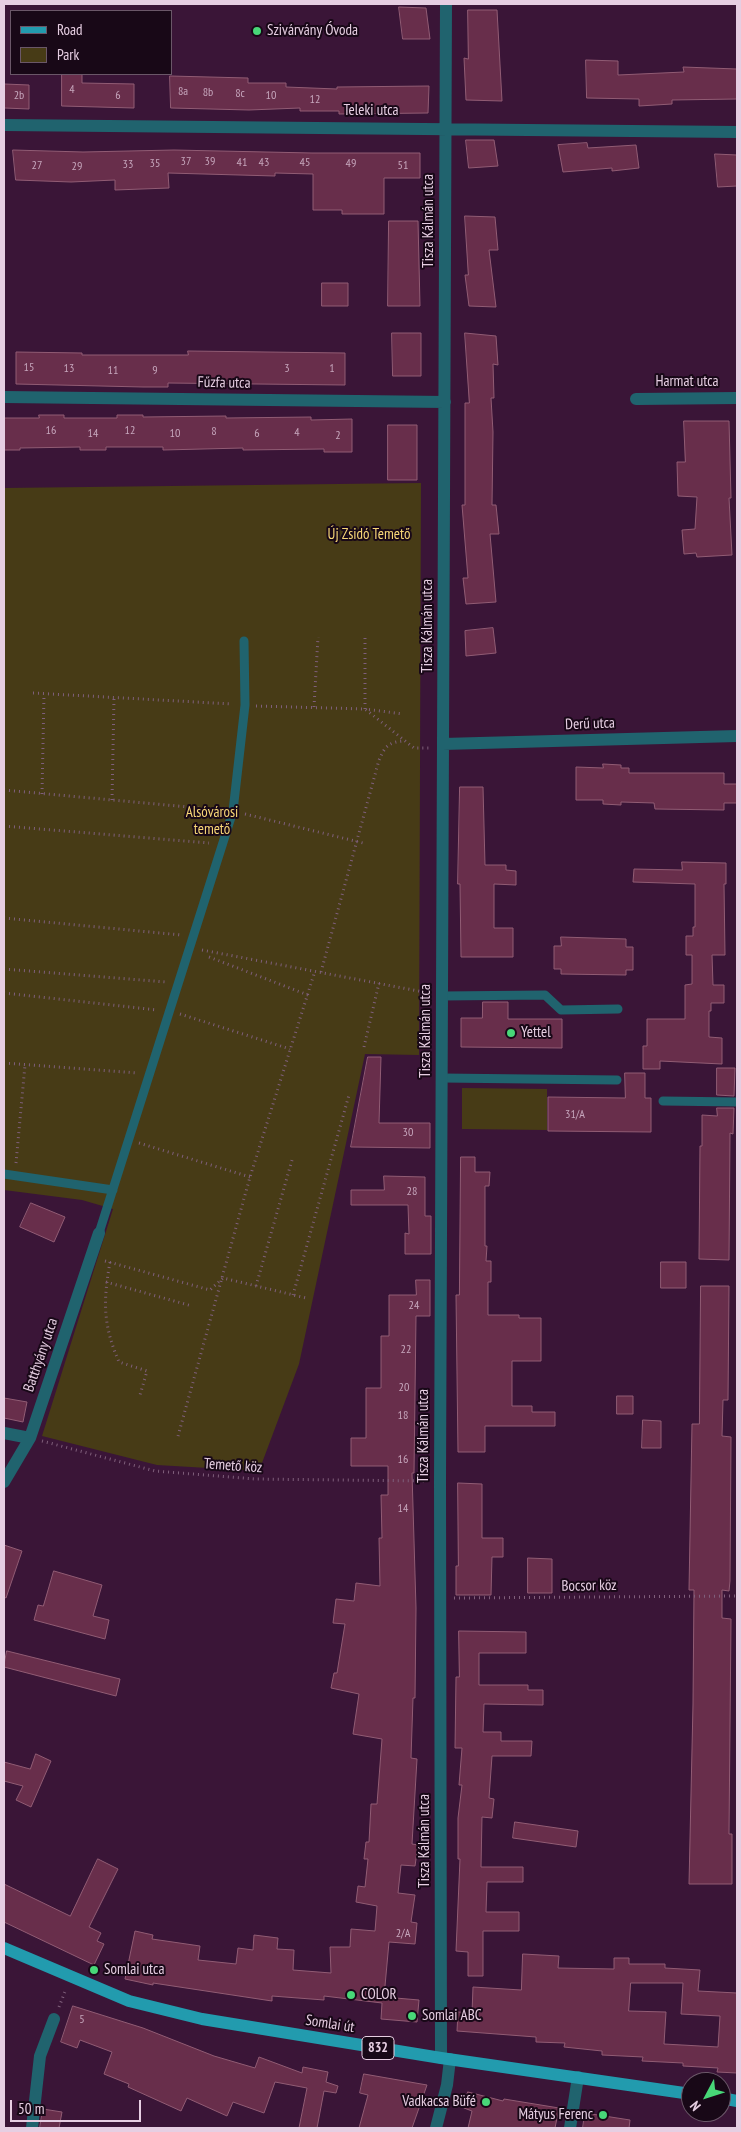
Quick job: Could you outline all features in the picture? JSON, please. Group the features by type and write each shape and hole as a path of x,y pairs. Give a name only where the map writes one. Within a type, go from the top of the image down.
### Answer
{"main road":[{"name":"Somlai út","path":"4,1948 129,2001 202,2019 446,2059 681,2092"}],"street":[{"name":"Tisza Kálmán utca","path":"436,2128 446,2085 440,1481 446,4"},
{"name":"Teleki utca","path":"4,125 737,132"},
{"name":"Fűzfa utca","path":"4,397 445,402"},
{"name":"Harmat utca","path":"636,399 737,398"},
{"name":"Derű utca","path":"443,744 737,736"},
{"name":"Batthyány utca","path":"4,1482 30,1438 100,1233"},
{"path":"4,1433 30,1438"},
{"path":"32,2128 40,2056 54,2019"},
{"path":"570,2128 578,2077"}],"lane":[{"path":"100,1233 233,811 245,705 244,641"},
{"path":"442,994 545,995 561,1010 618,1009"},
{"path":"442,1078 617,1080"},
{"path":"663,1101 737,1102"},
{"path":"4,1174 113,1190"}],"path":[{"path":"314,708 318,637"},
{"path":"365,638 365,709 403,714"},
{"path":"42,794 44,694"},
{"path":"112,800 114,698"},
{"path":"322,972 384,748 392,741 405,741"},
{"path":"4,790 233,811 363,843"},
{"path":"4,826 222,844"},
{"path":"4,918 194,936"},
{"path":"190,947 442,994"},
{"path":"209,957 308,995"},
{"path":"4,969 179,983"},
{"path":"178,1436 250,1177 315,971"},
{"path":"364,1047 379,983"},
{"path":"4,994 170,1011 290,1050"},
{"path":"4,1063 150,1074"},
{"path":"14,1176 25,1064"},
{"path":"293,1295 349,1095"},
{"path":"129,1140 250,1177"},
{"path":"256,1286 292,1160"},
{"path":"91,1257 210,1290 223,1278"},
{"path":"110,1262 104,1292 109,1338 120,1362 147,1371 140,1395"},
{"path":"223,1278 306,1298"},
{"path":"106,1282 192,1306"},
{"name":"Temető köz","path":"30,1438 155,1471 255,1479 440,1481"},
{"name":"Bocsor köz","path":"441,1598 737,1596"},
{"path":"54,2019 71,1978"}],"green space":[{"name":"Alsóvárosi temető","path":"421,483 419,1055 365,1054 299,1364 259,1471 157,1465 42,1436 113,1209 82,1200 4,1190 4,488"},
{"path":"462,1088 547,1089 547,1130 462,1129"}],"building":[{"path":"399,7 426,8 430,39 403,39"},
{"path":"468,10 497,10 502,101 466,100 464,58 468,59"},
{"path":"586,60 618,61 618,75 684,72 683,67 737,69 737,99 672,100 672,104 639,106 639,99 587,98"},
{"path":"62,75 82,75 82,83 134,84 134,108 62,106"},
{"path":"170,76 248,78 248,83 286,83 286,87 337,89 337,87 429,86 428,113 339,114 339,111 300,111 300,108 249,110 171,108"},
{"path":"4,84 29,85 29,109 4,108"},
{"path":"466,140 494,140 498,166 469,168"},
{"path":"587,143 588,148 636,145 639,168 612,171 612,168 563,172 558,145"},
{"path":"13,150 420,153 420,178 384,178 384,214 342,214 342,210 313,210 313,174 275,173 275,176 168,173 169,188 115,190 115,180 71,182 16,180"},
{"path":"715,154 737,155 737,186 718,187"},
{"path":"465,216 495,217 498,250 489,250 496,307 469,306 465,275 468,275"},
{"path":"389,221 418,221 420,306 388,306"},
{"path":"322,283 348,283 348,306 322,306"},
{"path":"392,333 421,333 421,376 393,376"},
{"path":"465,333 496,336 498,365 493,364 494,398 491,398 493,432 492,505 496,505 499,534 490,534 496,602 466,604 463,578 468,578 462,505 465,505 465,403 469,403"},
{"path":"188,351 345,353 345,385 168,383 168,387 143,387 16,384 16,352 82,353 82,355 188,355"},
{"path":"39,415 64,415 64,418 117,418 117,415 143,415 143,417 226,416 226,418 311,417 311,420 352,419 352,452 324,452 324,449 243,450 243,448 163,450 163,447 106,447 106,450 80,450 80,447 4,450 4,418 39,418"},
{"path":"684,421 729,421 731,498 729,498 732,555 697,557 696,553 684,554 682,530 695,529 697,497 678,496 677,462 685,462"},
{"path":"388,425 417,425 417,480 388,480"},
{"path":"493,628 496,653 466,656 465,631"},
{"path":"603,764 621,765 621,768 629,768 629,773 724,773 724,784 737,784 737,803 724,803 724,810 655,809 654,803 621,802 621,805 603,804 603,800 576,800 576,767 603,768"},
{"path":"460,787 483,787 485,865 506,865 506,870 516,871 516,885 494,884 494,928 513,928 513,957 461,957 460,884 458,884"},
{"path":"682,862 726,863 726,884 724,884 725,955 712,955 713,985 724,985 724,1003 711,1003 711,1011 709,1011 709,1037 722,1038 722,1064 660,1061 660,1069 643,1069 643,1046 647,1046 647,1019 685,1019 685,985 692,984 692,955 686,955 686,936 693,936 693,927 695,927 695,884 633,882 634,869 682,870"},
{"path":"561,937 626,939 626,947 633,947 633,970 626,970 626,975 561,974 561,969 554,969 554,946 561,946"},
{"name":"Yettel","path":"483,1002 508,1002 508,1019 562,1019 562,1048 461,1047 461,1018 482,1018"},
{"path":"368,1057 381,1057 379,1123 430,1123 430,1148 351,1147"},
{"path":"717,1068 735,1068 734,1096 717,1095"},
{"path":"625,1073 645,1073 645,1098 651,1098 651,1132 548,1131 548,1097 625,1098"},
{"path":"717,1108 734,1108 733,1134 730,1133 729,1260 699,1259 702,1115 717,1116"},
{"path":"461,1157 475,1157 475,1172 490,1172 489,1186 485,1186 486,1261 491,1261 491,1282 488,1282 488,1315 519,1315 519,1318 541,1318 541,1361 512,1361 512,1406 532,1406 532,1412 555,1412 555,1426 485,1426 485,1452 458,1452 456,1295 459,1295"},
{"path":"384,1176 425,1177 425,1216 431,1216 431,1254 405,1254 405,1233 409,1234 408,1205 351,1205 351,1190 384,1190"},
{"path":"31,1203 65,1217 54,1242 20,1227"},
{"path":"661,1262 686,1262 686,1288 661,1288"},
{"path":"416,1280 430,1280 430,1316 416,1316 414,1473 412,1473 416,1608 415,1698 413,1698 411,1758 417,1759 412,1844 418,1845 415,1866 401,1865 398,1893 415,1895 411,1922 417,1923 415,1944 389,1942 384,1997 419,2000 417,2022 381,2019 382,2003 324,1996 324,2000 272,1996 272,2001 153,1983 153,1985 125,1979 135,1931 153,1935 152,1939 200,1946 198,1960 236,1964 238,1948 253,1950 254,1935 278,1938 277,1949 294,1950 293,1970 331,1973 330,1947 350,1947 351,1929 375,1931 377,1906 356,1902 358,1886 365,1887 368,1859 364,1859 366,1842 369,1842 371,1804 377,1804 382,1739 353,1734 359,1694 331,1688 334,1673 337,1673 345,1624 333,1623 336,1599 354,1601 356,1583 380,1586 379,1538 382,1538 381,1495 388,1495 388,1466 351,1466 351,1438 366,1438 366,1388 381,1388 381,1336 389,1336 389,1295 416,1295"},
{"path":"701,1286 729,1286 728,1400 723,1400 722,1436 731,1437 730,1581 729,1591 722,1590 722,1618 731,1619 729,1834 732,1834 732,1884 689,1884 694,1590 689,1590 692,1424 699,1424"},
{"path":"617,1396 633,1396 633,1414 617,1414"},
{"path":"4,1398 27,1402 23,1422 4,1418"},
{"path":"643,1420 661,1421 661,1448 642,1448"},
{"path":"458,1483 482,1484 482,1538 503,1538 503,1557 492,1557 491,1595 456,1595"},
{"path":"4,1545 22,1551 6,1598 4,1597"},
{"path":"528,1558 552,1559 552,1593 528,1593"},
{"path":"54,1571 102,1585 93,1616 109,1620 105,1639 34,1620 38,1605 43,1606"},
{"path":"459,1631 526,1632 526,1653 479,1653 479,1685 528,1685 528,1690 543,1690 543,1705 484,1704 483,1732 501,1732 501,1741 532,1741 531,1756 492,1756 489,1798 494,1799 492,1818 482,1817 481,1867 523,1867 523,1882 487,1882 486,1912 519,1912 519,1931 483,1931 483,1976 468,1976 468,1952 456,1951 460,1859 458,1859 458,1818 462,1785 459,1785 462,1748 455,1748 456,1677 459,1677"},
{"path":"7,1651 120,1679 116,1696 4,1667"},
{"path":"36,1754 51,1761 31,1807 16,1800 23,1786 4,1781 4,1762 30,1769"},
{"path":"515,1822 578,1831 576,1847 513,1838"},
{"path":"98,1859 118,1869 89,1927 101,1933 97,1941 104,1944 94,1965 4,1922 4,1884 70,1916"},
{"path":"523,1954 559,1956 558,1968 614,1969 614,1958 629,1958 629,1964 665,1964 665,1968 700,1970 698,1991 737,1993 737,2073 717,2072 718,2068 683,2066 683,2063 642,2061 643,2057 602,2055 602,2051 564,2047 565,2043 536,2042 536,2037 457,2031 458,2012 472,2013 473,1987 521,1990","holes":["631,1983 683,1983 681,2014 720,2016 718,2047 664,2044 666,2012 629,2011"]},
{"path":"73,2006 143,2028 214,2056 255,2068 259,2057 302,2073 303,2067 328,2072 326,2082 338,2086 336,2093 324,2091 317,2128 299,2128 307,2088 275,2082 264,2113 233,2102 227,2116 187,2098 181,2111 128,2087 129,2084 104,2074 112,2052 80,2040 77,2048 61,2042"},
{"path":"364,2074 427,2085 412,2128 359,2128 368,2095 360,2093"},
{"path":"468,2092 503,2101 504,2099 559,2108 555,2128 468,2128 472,2111 464,2108"},
{"path":"43,2109 62,2112 59,2128 40,2128"},
{"path":"585,2113 630,2120 629,2128 583,2128"}],"place":[{"name":"Szivárvány Óvoda","path":"257,31"},
{"name":"Yettel","path":"511,1033"},
{"name":"Somlai utca","path":"94,1970"},
{"name":"COLOR","path":"351,1995"},
{"name":"Somlai ABC","path":"412,2016"},
{"name":"Vadkacsa Büfé","path":"486,2102"},
{"name":"Mátyus Ferenc","path":"603,2115"}],"park label":[{"name":"Új Zsidó Temető","path":"369,535"}]}
